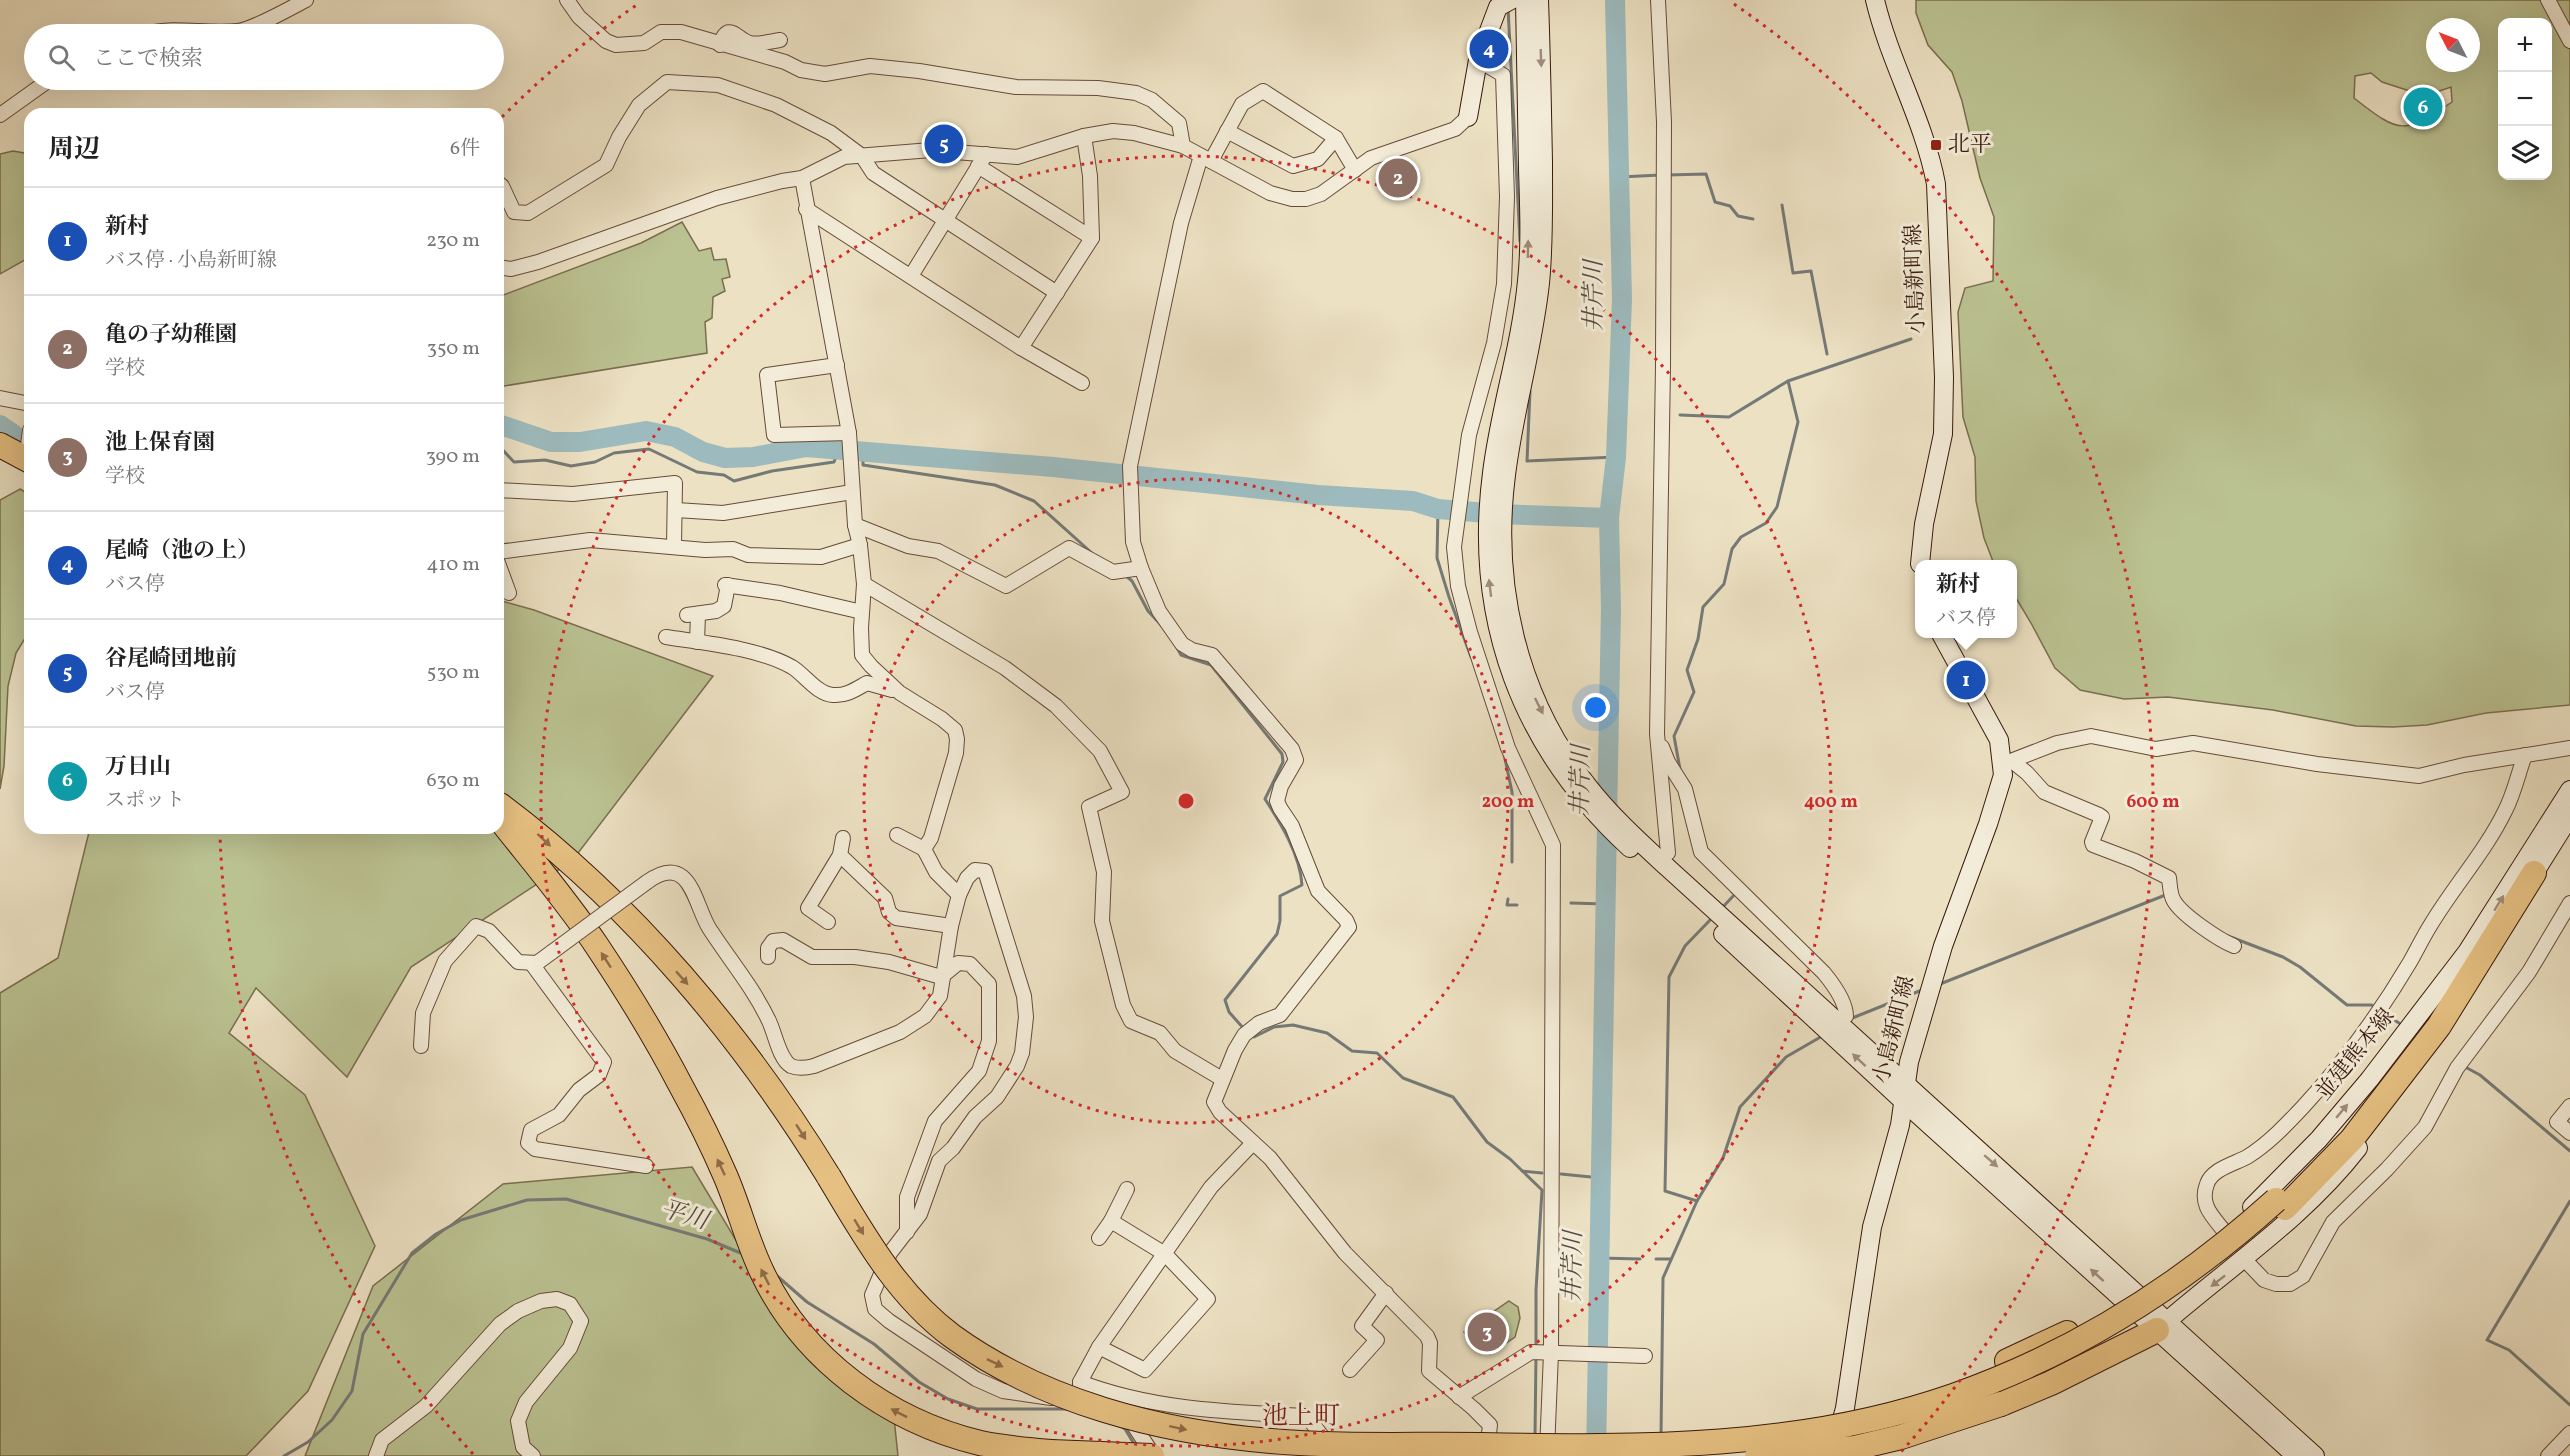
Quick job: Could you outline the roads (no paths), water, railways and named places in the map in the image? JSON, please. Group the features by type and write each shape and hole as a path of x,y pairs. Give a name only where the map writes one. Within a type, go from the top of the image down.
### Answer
{"highway":[{"path":"0,445 24,454"},
{"path":"504,809 536,833 605,897 706,1004 799,1128 866,1238 893,1277 918,1307 949,1334 984,1358 1064,1395 1131,1417 1199,1433 1274,1441 1622,1446 1752,1451 1855,1448 1901,1437 2001,1404 2051,1383 2163,1325"},
{"path":"504,824 596,945 645,1022 705,1132 725,1176 763,1274 780,1305 802,1335 827,1360 859,1388 887,1407 921,1424 953,1435 992,1445 1051,1452 1150,1451"},
{"path":"1752,1451 1908,1410 1955,1395 2035,1362 2098,1330 2159,1293 2280,1204 2352,1139 2439,1026 2534,873"},
{"path":"2280,1204 2374,1096 2431,1014 2467,952"},
{"path":"1752,1451 2007,1361 2076,1329 2132,1297"}],"main road":[{"path":"1525,0 1529,207 1527,280 1499,473 1494,527 1487,552 1494,613 1520,698 1588,807 1668,868 1904,1092 2163,1325 2296,1456"},
{"path":"1499,473 1533,337 1540,281 1543,221 1539,0"},
{"name":"小島新町線","path":"1875,0 1890,48 1930,154 1936,184 1944,377 1943,434 1924,524 1920,560"},
{"path":"1468,117 1472,109 1478,60 1501,2"},
{"name":"小島新町線","path":"1830,1456 1845,1408 1872,1227 1900,1125 1909,1062 1932,977 2008,762 1994,730 1944,638"},
{"name":"並建熊本線","path":"2132,1297 2177,1270 2225,1232 2319,1139 2369,1080 2467,952 2570,790"},
{"path":"2163,1325 2245,1260 2309,1201 2346,1162 2395,1102 2457,1014 2534,873 2570,816"},
{"path":"2195,1355 2315,1456"}],"street":[{"path":"255,24 306,0"},
{"path":"567,0 579,17 606,41 616,45 644,43 661,32 681,32 785,62 801,70 825,74 870,66 919,71 1016,87 1098,87 1136,93 1152,100 1179,123 1184,146"},
{"path":"1658,0 1664,122 1664,180 1657,734 1668,868"},
{"path":"2548,0 2570,41"},
{"path":"720,45 723,37 733,32 750,43 780,40"},
{"path":"1478,60 1503,75 1507,197 1504,284 1499,319 1469,435 1454,547 1458,586 1470,632 1508,748 1553,845 1546,1353 1547,1456"},
{"path":"504,190 514,212 528,213 606,165 619,137 639,105 667,82 718,85 776,105 831,133 862,156 873,173 1058,293"},
{"path":"0,115 35,90"},
{"path":"1355,170 1336,138 1263,91 1242,104 1227,131 1206,159 1181,223 1130,466 1133,542 1141,568 1160,611 1182,644 1192,650 1212,655 1292,749 1296,760 1281,786 1277,801 1292,826 1318,891 1346,920 1349,927 1280,1015 1259,1023 1244,1035 1234,1050 1214,1102 1220,1112 1270,1158 1345,1252 1427,1336 1430,1343 1429,1371 1490,1425 1487,1456"},
{"path":"504,268 511,269 538,262 717,198 802,178 844,157 931,150 982,160 1017,157 1084,136 1113,131 1134,132 1184,146 1270,193 1292,199 1306,199 1321,194 1371,158 1455,129 1468,117"},
{"path":"1227,131 1293,166 1318,159 1336,138"},
{"path":"1021,348 1092,238 1090,176 1084,136"},
{"path":"911,276 982,160"},
{"path":"982,160 1092,238"},
{"path":"802,178 849,434 855,525 860,545 864,584 862,655 900,693 942,719 954,730 957,739 956,753 931,838 924,849"},
{"path":"806,208 1021,348 1082,383"},
{"path":"837,365 767,375 774,435 849,434"},
{"path":"0,398 24,403"},
{"path":"504,490 573,494 675,483 674,547"},
{"path":"676,510 723,513 852,492"},
{"path":"855,525 908,546 938,551 1006,586 1069,548 1113,572 1141,568"},
{"path":"504,551 590,540 733,549 748,555 820,557 860,545"},
{"path":"504,579 509,593"},
{"path":"864,584 1005,668 1056,706 1100,751 1122,792 1089,807 1104,872 1102,921 1123,1005 1131,1021 1160,1033 1175,1051 1222,1079"},
{"path":"697,642 693,615 716,611 724,606 727,585 780,593 862,612"},
{"path":"666,638 745,651 772,659 792,667 815,686 831,695 849,694 867,683 900,693"},
{"path":"1657,734 1668,762 1685,789 1701,852 1824,973 1846,1011 1846,1017 1831,1024"},
{"path":"2008,762 2057,743 2091,736 2156,749 2193,743 2317,764 2419,776 2464,765 2570,748"},
{"path":"2225,1232 2209,1214 2205,1204 2204,1193 2208,1181 2216,1172 2248,1156 2269,1142 2344,1059 2376,1016 2429,927 2506,810 2524,755"},
{"path":"2008,762 2027,773 2044,792 2099,815 2102,818 2092,842 2093,845 2169,878 2173,900 2178,906 2214,937 2234,946"},
{"path":"897,835 924,849 936,872 959,895"},
{"path":"828,922 808,908 840,855 843,838"},
{"path":"840,855 885,898 890,912 896,918 951,926"},
{"path":"422,1046 423,1013 445,961 476,926 489,931 512,958 524,964 532,964 552,952 647,882 667,873 677,874 687,880 708,926 763,1009 783,1057 790,1066 802,1068 814,1066 900,1032 925,1016 940,996 941,977 959,895 967,878 975,870 985,871 1024,996 1026,1017 1022,1053 997,1098 975,1117 953,1148 939,1161 924,1196 920,1214 890,1253 877,1279 872,1295 875,1309 889,1321 976,1379 1003,1391 1048,1399 1080,1388 1170,1406 1307,1416 1336,1456"},
{"path":"2245,1260 2265,1280 2276,1284 2290,1284 2303,1276 2333,1222 2387,1169 2425,1127 2457,1068 2529,972 2570,903"},
{"path":"768,957 768,948 773,941 783,940 812,957 855,957 889,962 941,977"},
{"path":"907,1232 907,1197 935,1122 979,1071 989,1041 989,984 970,964 958,963 941,977"},
{"path":"532,964 604,1062 599,1075 579,1090 559,1114 531,1131 528,1143 535,1149 646,1166"},
{"path":"2570,1106 2558,1122 2570,1133"},
{"path":"1080,1388 1099,1347 1211,1187 1253,1143"},
{"path":"1099,1238 1111,1221 1127,1189"},
{"path":"1099,1347 1145,1370 1208,1299 1165,1254 1111,1221"},
{"path":"1350,1370 1377,1340 1362,1326 1386,1293"},
{"path":"376,1456 382,1440 426,1406 500,1324 518,1311 541,1302 557,1299 570,1304 581,1322 570,1348 526,1402 518,1421 523,1448 532,1456"},
{"path":"1459,1397 1546,1353 1645,1356"},
{"path":"1080,1388 1125,1412 1150,1451"},
{"path":"2548,1456 2570,1433"},
{"path":"1130,1456 1126,1450 1150,1451"}],"waterway":[{"name":"井芹川","path":"1596,1456 1611,609 1609,518 1616,457 1622,299 1615,0"},
{"path":"1508,8 1520,241"},
{"path":"1667,175 1706,174 1715,202 1730,206 1738,216 1753,219"},
{"path":"1621,177 1660,175"},
{"path":"1782,205 1793,273 1811,271 1827,354"},
{"path":"1680,769 1674,736 1694,692 1687,670 1698,639 1703,607 1724,584 1732,549 1741,537 1766,523 1777,507 1798,422 1788,381 1911,339"},
{"path":"1680,415 1729,417 1788,381"},
{"path":"1530,391 1527,461 1616,457"},
{"path":"0,425 24,441"},
{"path":"504,426 551,442 580,442 646,431 675,437 703,452 725,458 753,457 806,447 1053,467 1318,495 1413,501 1438,509 1609,518"},
{"path":"504,451 514,462 545,460 571,466 595,462 614,453 649,449 697,472 724,475 734,481 772,471 834,462 839,449"},
{"path":"863,452 863,465 995,485 1034,501 1093,554"},
{"path":"1438,509 1437,558 1471,657"},
{"path":"1126,576 1132,581 1148,611 1162,626"},
{"path":"1176,646 1181,655 1211,665 1282,754 1283,762 1265,799 1294,851 1302,885 1280,896 1280,921 1277,934 1225,1000 1229,1012 1245,1030"},
{"path":"1504,754 1512,792 1512,862"},
{"path":"1721,909 1735,894 1732,892"},
{"path":"1940,984 2168,894"},
{"path":"1508,899 1507,905 1517,905"},
{"path":"1571,903 1605,904"},
{"path":"1697,1201 1665,1191 1669,977 1685,946 1712,918"},
{"path":"2228,936 2283,957 2300,967 2347,1005 2372,1005 2375,1008"},
{"path":"1850,1019 1922,990"},
{"path":"2383,1013 2399,1023"},
{"path":"1250,1034 1254,1037 1274,1027 1293,1025 1327,1033 1352,1051 1377,1053 1403,1078 1453,1097 1487,1142 1510,1159 1542,1190 1536,1290 1536,1349"},
{"path":"1661,1436 1663,1278 1697,1201 1723,1158 1740,1107 1786,1057 1824,1035"},
{"path":"2467,1068 2480,1075 2570,1151"},
{"path":"1522,1171 1542,1173"},
{"path":"1561,1174 1601,1178"},
{"name":"平川","path":"284,1456 308,1442 332,1420 352,1391 363,1334 412,1253 436,1234 461,1220 527,1200 566,1199 707,1239 743,1254"},
{"path":"2570,1201 2487,1340 2509,1350 2570,1405"},
{"path":"1600,1258 1640,1259"},
{"path":"1656,1259 1671,1259"},
{"name":"平川","path":"776,1275 807,1302 874,1344 919,1382 948,1399 977,1409 1069,1409"},
{"path":"1535,1436 1536,1355"},
{"name":"平川","path":"1120,1426 1125,1429 1136,1447"}],"place":[{"name":"尾崎（池の上）","path":"1489,49"},
{"name":"万日山","path":"2423,107"},
{"name":"谷尾崎団地前","path":"944,144"},
{"name":"北平","path":"1936,145"},
{"name":"亀の子幼稚園","path":"1398,178"},
{"name":"新村","path":"1966,680"},
{"name":"池上保育園","path":"1487,1332"}],"district":[{"name":"池上町","path":"1301,1417"}]}
